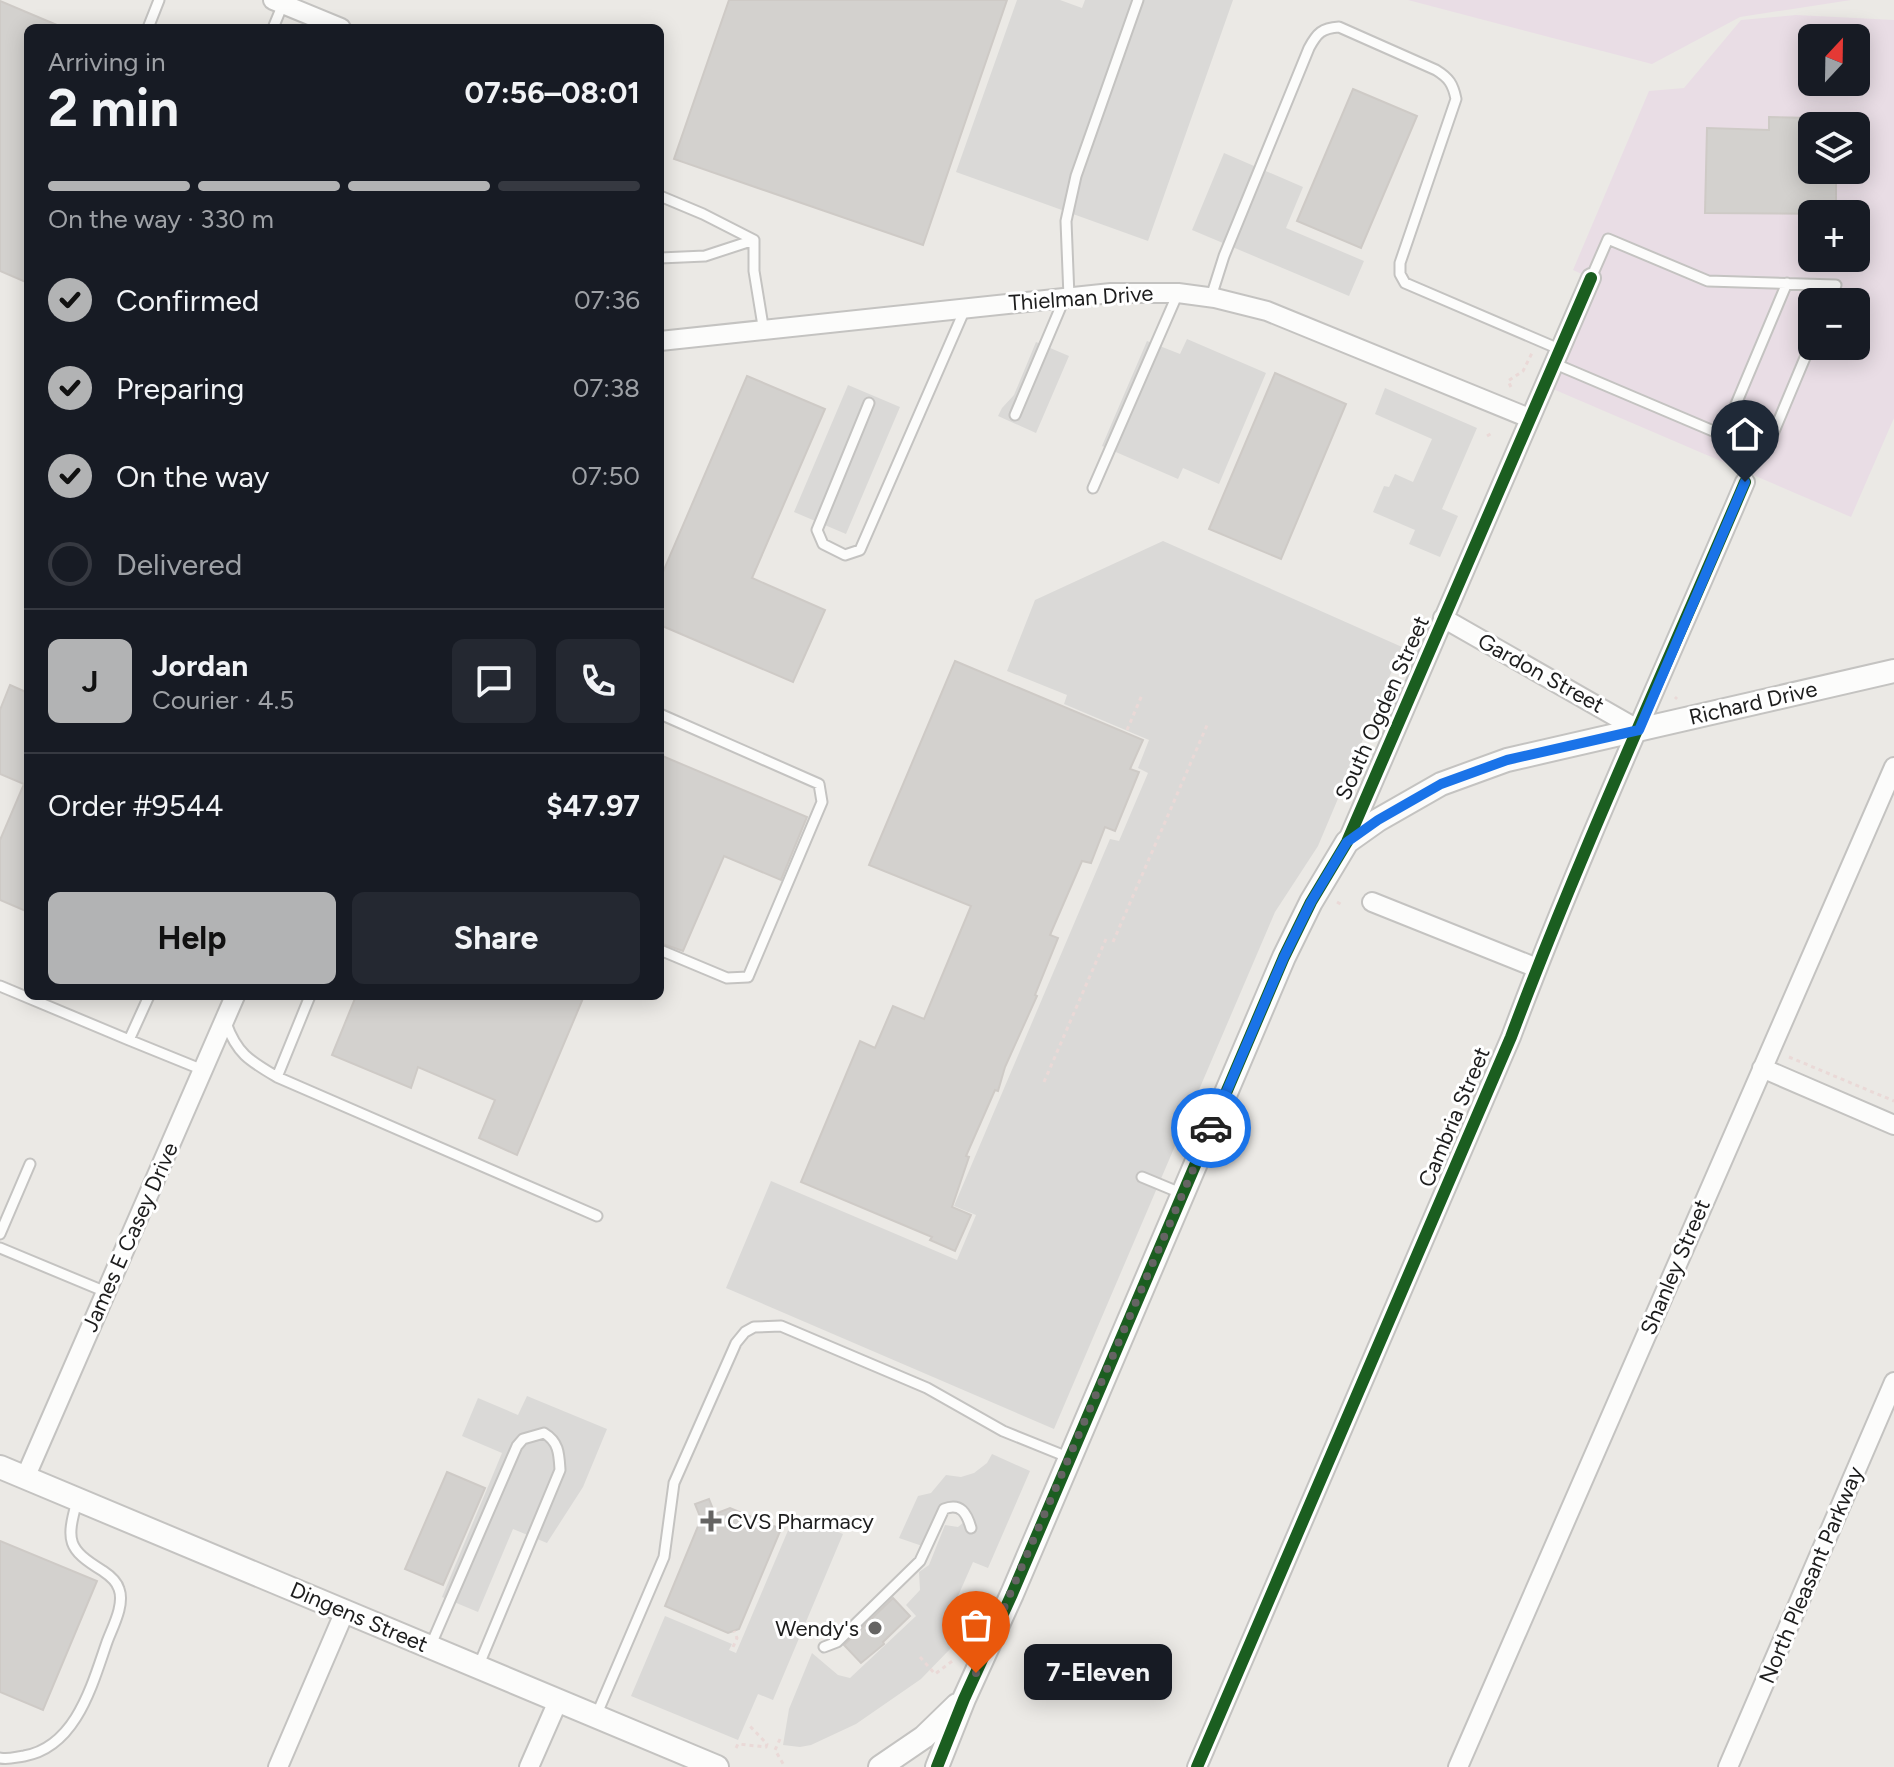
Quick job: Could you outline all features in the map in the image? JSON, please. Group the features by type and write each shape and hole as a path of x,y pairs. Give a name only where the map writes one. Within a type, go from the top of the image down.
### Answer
{"street":[{"path":"288,3 333,24"},
{"name":"South Ogden Street","path":"937,1767 1284,957 1311,902 1347,842 1591,278"},
{"name":"Thielman Drive","path":"664,341 1067,297 1111,293 1178,293 1211,297 1267,311 1529,418"},
{"name":"Cambria Street","path":"1197,1767 1511,1037 1537,968 1745,482"},
{"name":"Gardon Street","path":"1443,618 1639,730"},
{"name":"Richard Drive","path":"1347,842 1378,820 1441,784 1507,760 1894,671"},
{"name":"Shanley Street","path":"1458,1767 1894,767"},
{"path":"1372,902 1537,968"},
{"name":"James E Casey Drive","path":"25,1478 233,1000"},
{"path":"1762,1068 1894,1125"},
{"name":"North Pleasant Parkway","path":"1728,1767 1894,1382"},
{"name":"Dingens Street","path":"0,1467 717,1767"},
{"path":"278,1767 345,1611"},
{"path":"880,1767 924,1737 964,1699"},
{"path":"529,1767 558,1701"}],"lane":[{"path":"150,24 159,0"},
{"path":"1015,415 1067,297 1066,221 1076,176 1138,0"},
{"path":"275,24 288,3"},
{"path":"1211,297 1224,256 1309,48 1316,35 1325,28 1339,27 1436,70 1448,77 1454,87 1456,99 1400,263 1400,274 1405,283 1765,453 1804,360"},
{"path":"664,198 754,240"},
{"path":"1591,278 1608,239 1708,281 1836,285 1835,288"},
{"path":"664,258 705,256 754,240"},
{"path":"754,240 754,271 764,332"},
{"path":"1723,435 1787,283"},
{"path":"1093,488 1178,293"},
{"path":"869,403 817,530 823,544 845,555 860,550 965,309"},
{"path":"664,716 819,784 822,802 748,977 727,978 664,952"},
{"path":"0,986 24,996"},
{"path":"33,1000 203,1070"},
{"path":"129,1040 147,1000"},
{"path":"277,1077 308,1000"},
{"path":"225,1019 232,1039 245,1058 277,1077 597,1216"},
{"path":"0,1234 30,1164"},
{"path":"1142,1177 1183,1194"},
{"path":"0,1248 106,1292"},
{"path":"596,1716 664,1557 674,1483 736,1343 745,1332 767,1325 781,1326 927,1388 1003,1431 1070,1458"},
{"path":"430,1647 517,1446 523,1439 544,1433 554,1439 558,1448 560,1470 478,1667"},
{"path":"0,1758 39,1753 64,1735 86,1701 120,1607 120,1590 110,1576 81,1558 71,1545 70,1527 78,1500"},
{"path":"824,1647 837,1642 920,1561 944,1509 949,1506 961,1508 968,1516 971,1528"}],"path":[{"path":"1511,387 1508,381 1526,366"},
{"path":"1487,436 1492,433"},
{"path":"1127,730 1142,695"},
{"path":"1113,942 1208,723"},
{"path":"1044,1082 1106,939"},
{"path":"1789,1057 1894,1101"},
{"path":"733,1647 737,1638 734,1631"},
{"path":"920,1657 935,1674 955,1659"},
{"path":"736,1748 738,1744 766,1747 767,1744 748,1724"},
{"path":"780,1739 775,1750 785,1767"}],"shaded area":[{"path":"1017,0 1060,0 1082,8 1085,0 1233,0 1148,241 956,172"},
{"path":"1408,0 1851,0 1740,17 1652,64"},
{"path":"1796,15 1894,20 1894,418 1851,517 1553,389 1599,282 1573,270 1649,91 1684,88 1741,20"},
{"path":"1224,153 1303,187 1286,228 1364,261 1349,296 1192,230"},
{"path":"1187,339 1266,373 1219,484 1183,468 1178,479 1102,446 1147,341 1180,354"},
{"path":"1036,342 1069,356 1036,433 998,416 1014,395"},
{"path":"848,385 900,407 846,534 794,512"},
{"path":"1385,388 1477,428 1442,509 1458,516 1440,557 1409,544 1415,530 1373,512 1384,486 1389,487 1395,474 1413,482 1432,439 1375,414"},
{"path":"1163,541 1402,647 1318,846 1275,912 1054,1429 726,1288 771,1181 957,1260 976,1215 954,1206 1110,839 1119,841 1148,773 1138,768 1149,740 1064,704 1067,695 1007,671 1035,600"},
{"path":"527,1396 607,1429 583,1487 547,1543 513,1529 478,1612 442,1597 502,1453 462,1436 478,1398 518,1415"},
{"path":"992,1454 1030,1471 988,1568 973,1562 958,1596 970,1608 951,1648 921,1679 856,1724 811,1745 783,1745 789,1709 812,1653 838,1675 850,1678 916,1616 906,1605 920,1590 919,1572 929,1565 945,1525 958,1527 964,1522 960,1514 949,1512 931,1549 899,1538 918,1496 931,1493 946,1475 961,1477 974,1473 987,1463"},
{"path":"795,1514 843,1534 773,1700 758,1694 738,1740 631,1696 665,1616 732,1644 729,1650 736,1653"}],"building":[{"path":"729,0 1007,0 923,245 674,159"},
{"path":"0,1 55,24 24,24 24,281 0,271"},
{"path":"1353,89 1417,116 1361,248 1297,221"},
{"path":"1769,117 1798,118 1798,184 1836,184 1836,200 1798,200 1798,214 1705,213 1707,128 1769,130"},
{"path":"1275,373 1346,404 1281,559 1209,529"},
{"path":"747,376 825,409 752,578 825,610 793,682 664,627 664,570"},
{"path":"955,661 1143,740 1130,769 1139,772 1115,831 1105,827 1091,863 1082,861 1050,935 1058,938 1037,996 1005,1067 998,1091 995,1090 966,1156 969,1157 952,1207 971,1215 955,1251 930,1240 932,1237 801,1182 860,1041 875,1048 893,1006 924,1019 971,906 869,865"},
{"path":"10,685 24,691 24,784 0,774 0,710"},
{"path":"664,757 807,817 781,880 724,856 683,951 664,944"},
{"path":"24,784 24,910 0,900 0,840"},
{"path":"354,1000 582,1000 517,1155 479,1138 495,1100 418,1067 411,1088 332,1055"},
{"path":"447,1472 485,1488 443,1585 405,1569"},
{"name":"CVS Pharmacy","path":"709,1499 715,1514 730,1508 781,1529 739,1629 728,1633 665,1606 701,1519 695,1504"},
{"path":"0,1541 97,1581 43,1710 0,1692"},
{"name":"Wendy's","path":"893,1598 910,1616 861,1663 844,1645"}],"cycle path":[{"path":"937,1767 1284,957 1311,902 1347,842 1591,278"},
{"path":"1197,1767 1511,1037 1595,828 1745,482"}],"way so far":[{"path":"976,1673 1211,1128"}],"place":[{"name":"CVS Pharmacy","path":"711,1521"},
{"name":"Wendy's","path":"875,1628"},
{"name":"7-Eleven","path":"976,1673"}],"route":[{"path":"1211,1128 1284,957 1311,902 1347,842 1378,820 1441,784 1507,760 1639,730 1745,482"}]}
